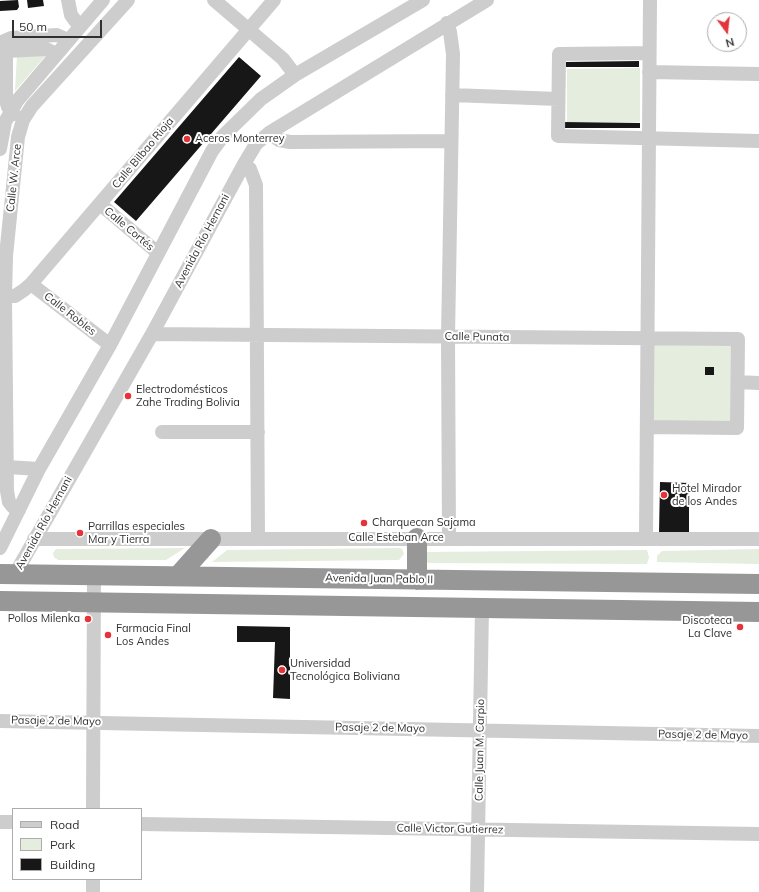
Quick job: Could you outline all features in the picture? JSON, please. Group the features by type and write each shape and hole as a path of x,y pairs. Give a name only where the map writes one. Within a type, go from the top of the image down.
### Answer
{"highway":[{"path":"417,538 417,580"},
{"path":"178,576 211,539"},
{"name":"Avenida Juan Pablo II","path":"8,574 759,584"},
{"path":"0,601 759,612"}],"street":[{"path":"68,0 70,15 80,27"},
{"name":"Calle W. Arce","path":"0,149 5,122 16,101 103,0"},
{"name":"Calle W. Arce","path":"19,510 13,507 9,502 7,467 5,296 6,256 18,137 23,120 32,106 128,0"},
{"path":"214,0 283,59 294,75"},
{"name":"Calle Bilbao Rioja","path":"5,296 15,296 31,284 274,0"},
{"path":"0,548 40,469 110,345 212,151 223,136 261,99 294,75 423,0"},
{"name":"Avenida Río Hernani","path":"8,574 34,539 152,334 256,144 269,133 487,0"},
{"path":"646,538 651,138 649,72 650,0"},
{"path":"447,23 452,42 448,337 449,538"},
{"path":"23,120 10,111 6,100 2,47 11,38 57,35 68,40"},
{"path":"2,47 46,49 57,54"},
{"path":"650,53 559,54 558,136 759,141"},
{"path":"649,72 759,74"},
{"path":"452,95 558,99"},
{"path":"269,133 279,140 290,142 451,142"},
{"path":"244,164 250,169 256,185 258,539"},
{"name":"Calle Cortés","path":"100,204 158,253"},
{"name":"Calle Robles","path":"31,284 110,345"},
{"name":"Calle Punata","path":"152,334 738,339 738,382"},
{"path":"647,427 737,428 738,382 759,383"},
{"path":"162,432 258,432"},
{"path":"7,467 40,469"},
{"name":"Calle Esteban Arce","path":"34,539 759,539"},
{"path":"93,808 94,575"},
{"name":"Calle Juan M. Carpio","path":"477,892 482,608"},
{"name":"Pasaje 2 de Mayo","path":"0,721 759,736"},
{"path":"0,822 12,822"},
{"name":"Calle Victor Gutierrez","path":"142,824 759,834"},
{"path":"93,880 93,892"}],"green space":[{"path":"48,53 15,91 17,55"},
{"path":"640,68 640,122 567,122 567,69"},
{"path":"652,341 733,341 732,422 652,422"},
{"path":"185,548 166,560 58,560 54,557 53,553 56,549"},
{"path":"402,549 404,554 399,560 212,562 227,550"},
{"path":"759,549 759,564 657,562 657,556 662,551"},
{"path":"647,550 649,557 647,564 428,563 426,561 427,552"}],"building":[{"path":"18,0 19,7 17,10 0,11 0,1"},
{"path":"27,0 43,0 44,6 28,8"},
{"name":"Aceros Monterrey","path":"239,57 261,76 136,221 114,202"},
{"path":"639,61 639,67 566,67 566,62"},
{"path":"563,122 640,123 640,128 563,128"},
{"path":"705,367 714,367 714,375 705,375"},
{"path":"660,482 689,483 689,534 659,533"},
{"name":"Universidad Tecnológica Boliviana","path":"237,626 290,627 290,699 273,698 275,642 237,642"}],"place":[{"name":"Aceros Monterrey","path":"187,139"},
{"name":"Electrodomésticos Zahe Trading Bolivia","path":"128,396"},
{"name":"Hotel Mirador de los Andes","path":"664,495"},
{"name":"Charquecan Sajama","path":"364,523"},
{"name":"Parrillas especiales Mar y Tierra","path":"80,533"},
{"name":"Pollos Milenka","path":"88,619"},
{"name":"Discoteca La Clave","path":"740,627"},
{"name":"Farmacia Final Los Andes","path":"108,635"},
{"name":"Universidad Tecnológica Boliviana","path":"282,670"}]}
